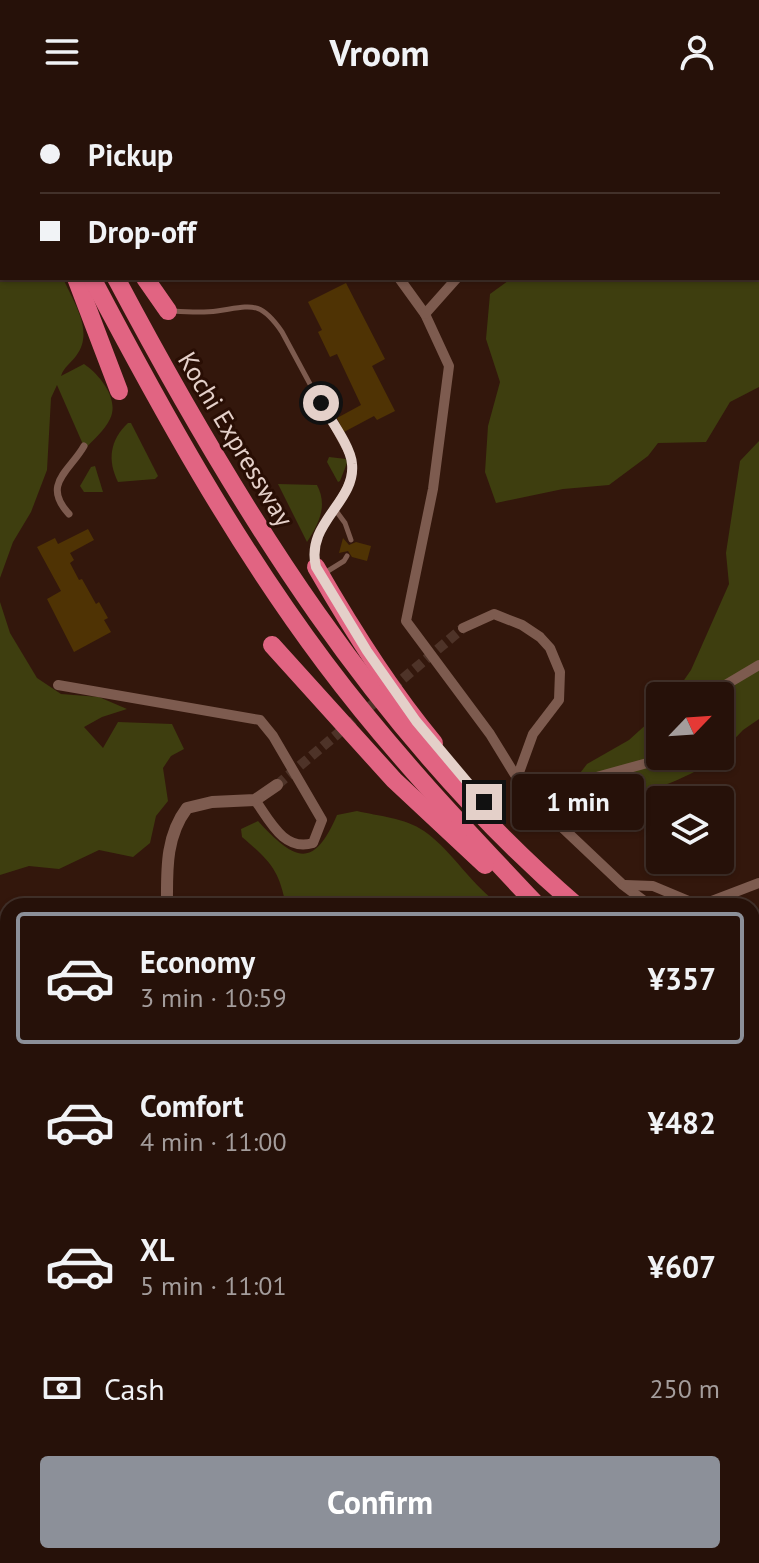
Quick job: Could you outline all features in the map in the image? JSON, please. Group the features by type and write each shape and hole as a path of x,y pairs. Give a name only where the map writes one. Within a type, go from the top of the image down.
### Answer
{"highway":[{"path":"77,280 119,391"},
{"name":"Kochi Expressway","path":"93,280 180,439 274,592 388,742 529,898"},
{"name":"Kochi Expressway","path":"117,280 155,353 243,504 292,581 343,651 482,817 568,898"},
{"path":"146,280 168,311"},
{"path":"318,571 367,651 416,721 568,898"},
{"path":"272,645 394,780 458,842 526,898"}],"street":[{"path":"400,280 425,314 449,366 433,489 406,621 490,734 517,778 548,814 640,898"},
{"path":"425,314 455,280"},
{"path":"69,514 58,497 58,483 84,446"},
{"path":"463,628 494,614 522,625 550,648 560,672 559,700 533,734 517,778"},
{"path":"730,682 759,665"},
{"path":"58,685 260,720 273,736 322,820 313,843 301,847 288,842 255,800"},
{"path":"517,778 553,789 646,763"},
{"path":"167,898 166,862 179,818 187,808 212,802 255,800 277,785"},
{"path":"720,898 759,883"},
{"path":"623,885 653,886 682,898"}],"lane":[{"path":"168,311 213,311 249,305 269,314 282,332 352,462 352,477 317,535 312,553 318,571 344,561 347,556"},
{"path":"334,508 345,523 351,540"}],"shaded area":[{"path":"0,280 64,280 80,317 83,337 76,356 61,376 84,364 106,388 112,411 105,427 85,449 57,385 51,398 47,470 31,512 13,542 0,578"},
{"path":"509,280 759,280 759,387 730,402 706,442 658,443 648,456 609,485 563,489 496,503 485,472 488,426 500,382 486,339 490,294"},
{"path":"131,423 158,476 155,479 118,482 112,466 112,451 117,436"},
{"path":"759,441 759,719 734,739 734,682 683,682 729,584 726,553 740,461"},
{"path":"329,457 346,459 338,482 327,462"},
{"path":"95,466 103,492 84,492 80,486 91,467"},
{"path":"278,484 317,485 322,500 321,514 307,542"},
{"path":"0,602 10,633 37,678 61,694 99,697 127,709 84,727 103,748 118,722 172,724 184,749 171,756 163,768 168,801 156,816 150,843 133,857 99,850 59,869 29,866 0,875"},
{"path":"646,725 646,770 696,770 660,786 646,786 646,791 627,796 612,795 574,781 587,764 629,740"},
{"path":"357,811 417,827 435,839 491,898 284,898 276,874 242,837 241,829 258,821 282,844 302,854 320,845 337,815"}],"building":[{"path":"346,283 385,359 372,366 395,411 377,420 374,416 344,432 337,418 361,405 337,354 330,357 318,332 322,330 308,302"},
{"path":"88,529 94,540 70,553 74,560 70,563 96,604 99,602 108,618 104,620 111,632 74,652 47,599 61,591 37,547 55,538 58,544"},
{"path":"343,538 349,545 356,542 371,546 367,561 352,557 348,551 339,553"}],"tunnel":[{"path":"277,785 463,628"}],"route":[{"path":"321,403 347,450 352,462 352,477 317,535 312,553 316,567 367,651 416,721 484,802"}]}
